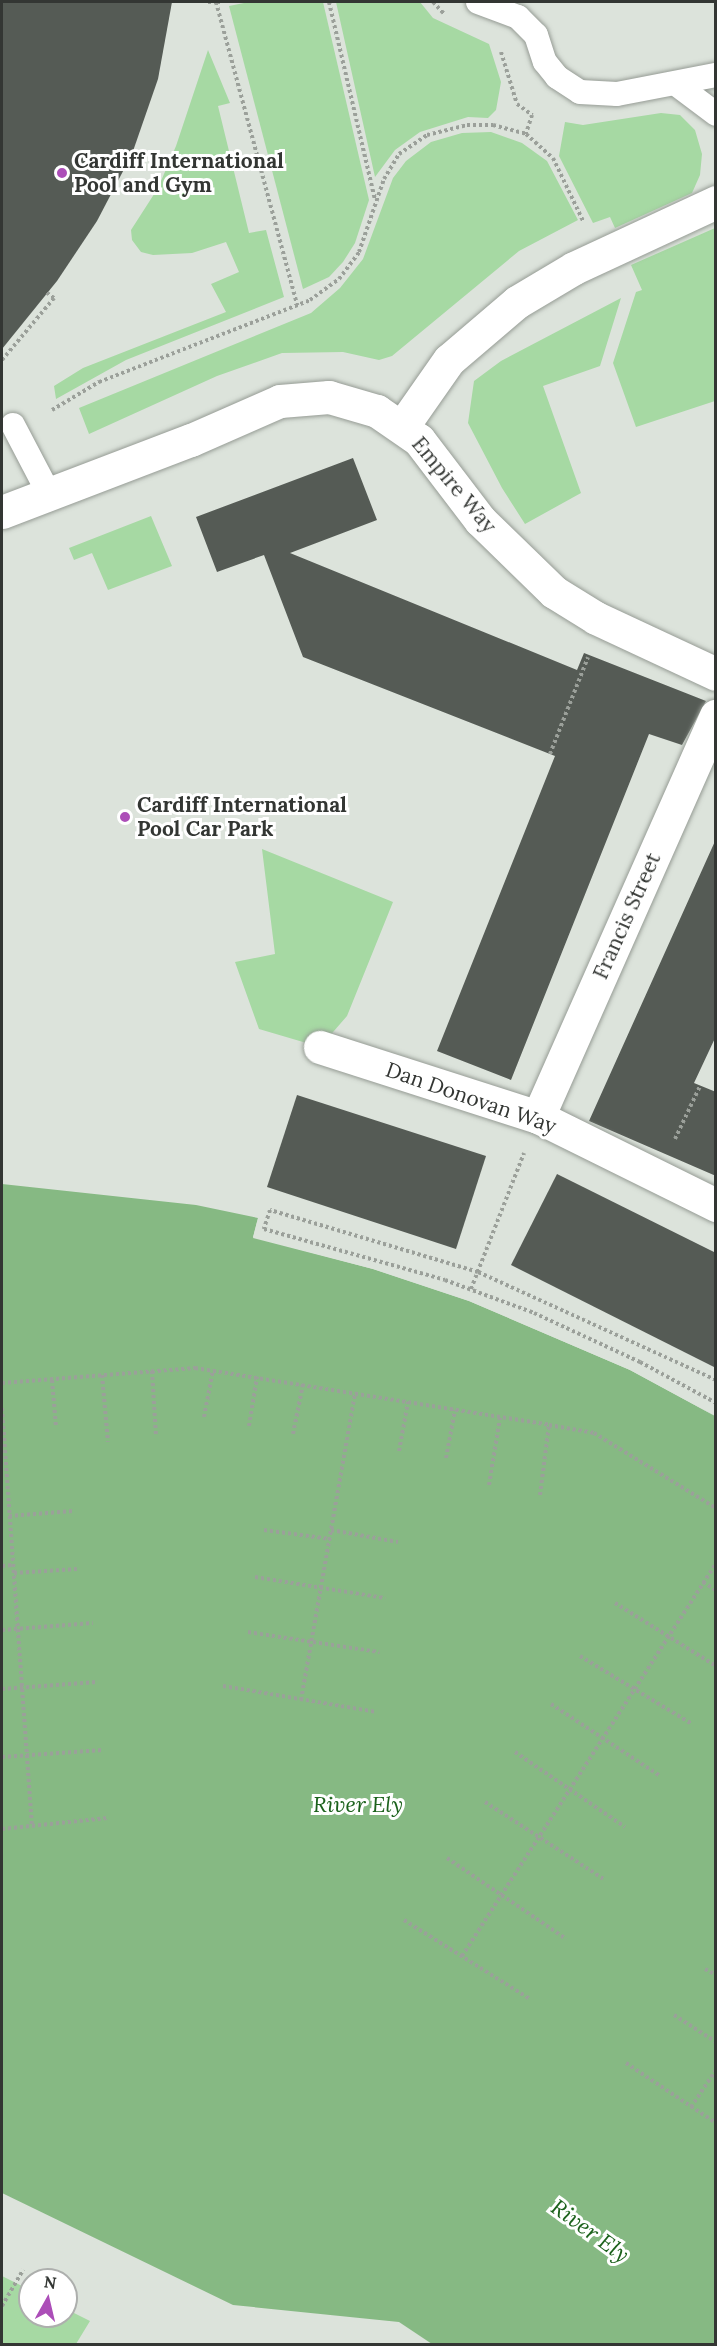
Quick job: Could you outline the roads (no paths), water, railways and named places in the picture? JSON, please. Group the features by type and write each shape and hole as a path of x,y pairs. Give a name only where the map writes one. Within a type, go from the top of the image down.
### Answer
{"street":[{"path":"402,427 449,360 517,302 574,268 716,202"},
{"name":"Empire Way","path":"2,512 191,440 280,401 329,397 377,411 402,427 433,454 489,528 554,592 602,621 716,674"},
{"name":"Francis Street","path":"538,1117 716,716"},
{"name":"Dan Donovan Way","path":"320,1047 538,1117 657,1178 716,1205"}],"lane":[{"path":"478,2 518,17 536,35 545,62 557,77 580,92 617,94 716,75"},
{"path":"676,84 716,114"},
{"path":"13,425 49,494"}],"water":[{"name":"River Ely","path":"2,1184 196,1205 258,1218 253,1237 373,1269 469,1301 630,1370 715,1416 715,2344 432,2344 399,2322 233,2305 2,2193"}],"place":[{"name":"Cardiff International Pool and Gym","path":"62,173"},
{"name":"Cardiff International Pool Car Park","path":"125,817"}]}
